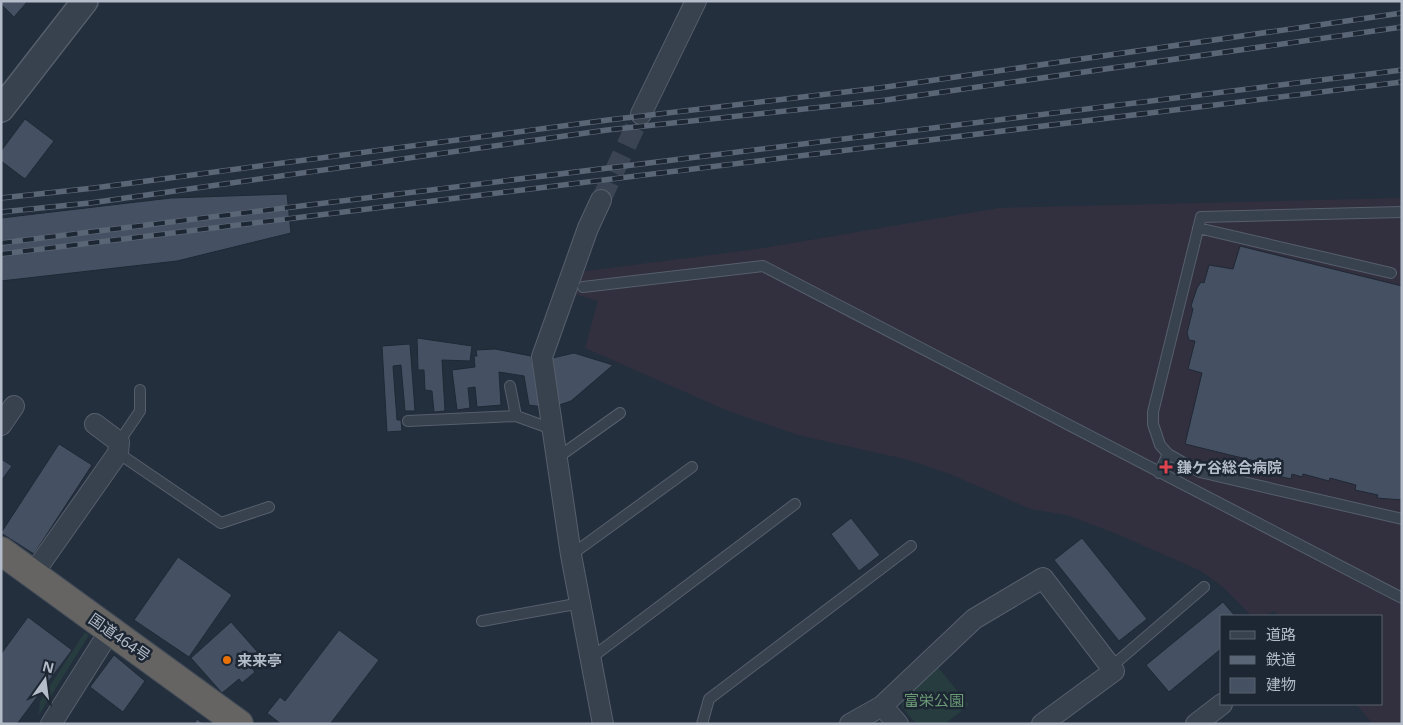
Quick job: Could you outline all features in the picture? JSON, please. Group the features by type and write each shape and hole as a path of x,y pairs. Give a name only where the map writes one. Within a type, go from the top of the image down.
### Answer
{"highway":[{"name":"国道464号","path":"1,551 111,629 239,724"}],"street":[{"path":"1,109 85,1"},
{"path":"641,114 696,1"},
{"path":"601,200 588,228 542,357 572,555 603,724"},
{"path":"1,424 14,406"},
{"path":"33,574 118,448 95,424"},
{"path":"850,724 882,706 974,619 1043,578 1114,671 1042,724"},
{"path":"51,724 111,629"},
{"path":"1196,724 1221,705"},
{"path":"882,706 898,724"}],"lane":[{"path":"1402,212 1201,217 1153,412 1156,434 1160,445 1168,454 1200,472 1402,519"},
{"path":"1198,228 1391,273"},
{"path":"583,287 763,266 1402,598"},
{"path":"510,386 516,416"},
{"path":"140,390 140,411 118,448 221,523 270,507"},
{"path":"557,458 620,413"},
{"path":"408,421 516,416 552,429"},
{"path":"1159,472 1168,454"},
{"path":"572,555 692,467"},
{"path":"591,658 795,504"},
{"path":"702,724 709,699 911,546"},
{"path":"1111,667 1204,587"},
{"path":"482,621 580,603"}],"shaded area":[{"name":"鎌ケ谷総合病院","path":"1402,198 1402,724 1373,724 1357,705 1383,705 1383,615 1278,615 1274,611 1267,615 1251,615 1223,587 1201,571 1117,534 1067,515 1031,509 950,474 909,460 798,435 726,410 585,348 598,301 571,293 579,272 758,249 999,208"}],"green space":[{"path":"85,632 89,635 39,715 40,701"},
{"name":"富栄公園","path":"936,665 969,705 945,724 916,724 902,707 903,697"}],"building":[{"path":"2,1 28,1 14,17 1,4"},
{"path":"25,119 54,141 25,179 1,161 1,151"},
{"path":"287,194 291,233 177,261 1,281 1,218 171,198"},
{"path":"1240,246 1402,286 1402,500 1377,498 1378,495 1355,490 1356,485 1330,478 1329,481 1303,474 1302,477 1292,474 1291,479 1274,475 1275,466 1185,444 1202,373 1188,369 1195,341 1189,340 1187,333 1193,309 1191,306 1197,288 1201,282 1204,283 1209,265 1233,269"},
{"path":"417,338 472,346 470,361 442,360 445,411 434,412 432,391 425,390 424,370 418,370"},
{"path":"410,344 415,411 405,411 401,365 393,366 397,420 401,420 402,431 387,432 382,346"},
{"path":"495,349 531,356 543,407 529,405 524,376 499,372 501,405 477,407 475,387 468,388 470,408 457,410 452,370 475,367 474,356 477,356 476,350"},
{"path":"574,353 613,365 571,401 556,406 548,359"},
{"path":"59,444 92,465 34,554 1,533"},
{"path":"1,459 12,466 1,481"},
{"path":"851,518 880,555 859,571 831,534"},
{"path":"1082,538 1147,619 1119,641 1054,560"},
{"path":"178,557 232,595 189,657 134,620"},
{"path":"1223,602 1234,615 1220,615 1220,650 1169,692 1146,665"},
{"path":"28,617 72,650 17,724 1,724 1,654"},
{"path":"231,622 262,657 251,667 255,672 242,683 239,679 222,693 191,658"},
{"path":"339,630 379,660 330,724 281,724 267,713 280,697 285,701"},
{"path":"114,655 145,681 123,712 90,687"},
{"path":"197,719 204,724 194,724"}],"tunnel":[{"path":"601,200 641,114"}],"railway":[{"path":"1,198 94,188 608,120 879,88 1402,13"},
{"path":"1,212 90,203 607,130 879,101 1402,27"},
{"path":"1,243 1402,70"},
{"path":"1,254 1402,82"}],"place":[{"name":"鎌ケ谷総合病院","path":"1166,467"},
{"name":"来来亭","path":"227,660"}]}
